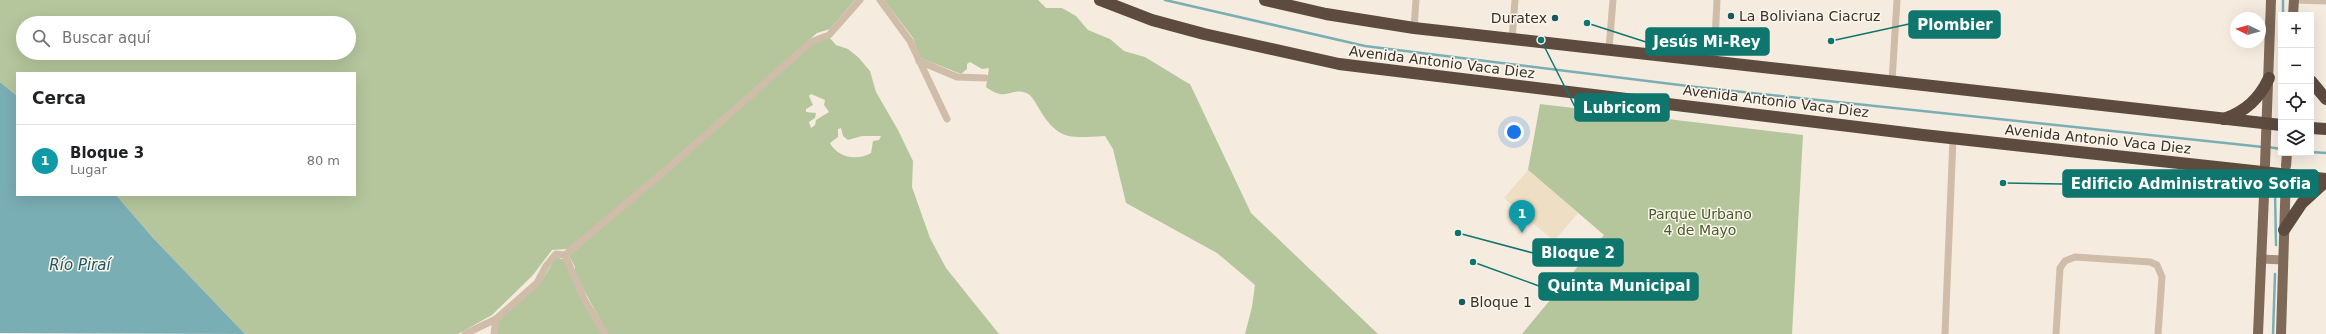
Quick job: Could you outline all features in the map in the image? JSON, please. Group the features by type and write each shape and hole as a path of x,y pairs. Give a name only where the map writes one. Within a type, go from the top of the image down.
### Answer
{"highway":[{"path":"1265,0 1326,14 1414,28 1892,81 2223,120 2267,128 2278,126"},
{"name":"Avenida Antonio Vaca Diez","path":"1104,1 1152,20 1204,34 1339,64 1405,74 1953,138 2286,170 2326,180"},
{"path":"2223,120 2239,113 2253,103 2269,78"},
{"path":"2314,84 2326,99"},
{"path":"2314,128 2326,129"},
{"path":"2284,230 2302,203 2326,180"}],"main road":[{"path":"2258,334 2271,0"},
{"path":"2293,12 2294,0"},
{"path":"2281,334 2287,156"}],"street":[{"path":"465,334 496,318 537,283 546,266 556,254 565,255 673,164 811,42 829,35 860,0"},
{"path":"880,0 910,41 947,119"},
{"path":"1414,28 1416,0"},
{"path":"1512,39 1515,0"},
{"path":"1609,49 1613,0"},
{"path":"1714,61 1717,0"},
{"path":"1892,81 1897,0"},
{"path":"2294,0 2326,1"},
{"path":"919,61 957,76 986,78"},
{"path":"1945,334 1953,138"},
{"path":"565,255 584,299 605,334"},
{"path":"2056,334 2060,268 2065,260 2075,257 2150,262 2157,265 2162,277 2158,334"},
{"path":"2261,259 2283,260"},
{"path":"494,334 496,318"}],"green space":[{"path":"0,0 855,0 830,29 817,33 649,181 568,249 552,250 533,275 492,315 458,334 245,334 154,239 117,196 356,196 356,72 16,72 16,95 0,82"},
{"path":"884,0 1038,0 1046,8 1062,8 1076,16 1088,30 1110,39 1124,51 1145,57 1190,84 1251,213 1378,334 1245,334 1252,307 1255,285 1217,253 1126,203 1113,149 1105,136 1073,137 1058,132 1045,118 1030,95 1021,92 999,94 986,87 989,68 982,69 970,62 967,64 967,69 961,74 923,59 919,55 913,38"},
{"path":"829,37 836,45 848,49 858,57 870,71 876,92 898,130 913,161 912,187 930,238 946,268 999,334 608,334 575,274 575,267 569,256 811,43","holes":["811,94 825,100 824,105 829,112 816,120 815,125 811,128 809,122 815,118 816,113 806,112 806,109 813,105 809,96","841,128 843,136 848,140 862,136 881,136 879,140 873,141 871,153 860,157 848,157 838,152 830,143 838,137 838,129"]},
{"name":"Parque Urbano 4 de Mayo","path":"1540,104 1803,135 1792,334 1522,334 1604,235 1528,170"},
{"path":"556,257 565,260 604,334 496,334 496,322 541,282"}],"shaded area":[{"path":"1528,170 1578,213 1554,241 1504,198"}],"water":[{"name":"Río Piraí","path":"0,82 16,95 16,196 117,196 154,239 245,334 0,333"}],"waterway":[{"path":"1165,0 1365,46 1696,87 2263,147"},
{"path":"2283,0 2283,12"},
{"path":"2268,147 2278,149"},
{"path":"2314,152 2326,153"},
{"path":"2275,190 2276,245"},
{"path":"2273,334 2275,274"}],"place":[{"name":"La Boliviana Ciacruz","path":"1731,16"},
{"name":"Duratex","path":"1555,18"},
{"name":"Jesús Mi-Rey","path":"1587,23"},
{"name":"Lubricom","path":"1541,40"},
{"name":"Plombier","path":"1831,41"},
{"name":"Edificio Administrativo Sofia","path":"2003,183"},
{"name":"Bloque 2","path":"1458,233"},
{"name":"Bloque 3","path":"1522,233"},
{"name":"Quinta Municipal","path":"1473,262"},
{"name":"Bloque 1","path":"1462,302"}]}
